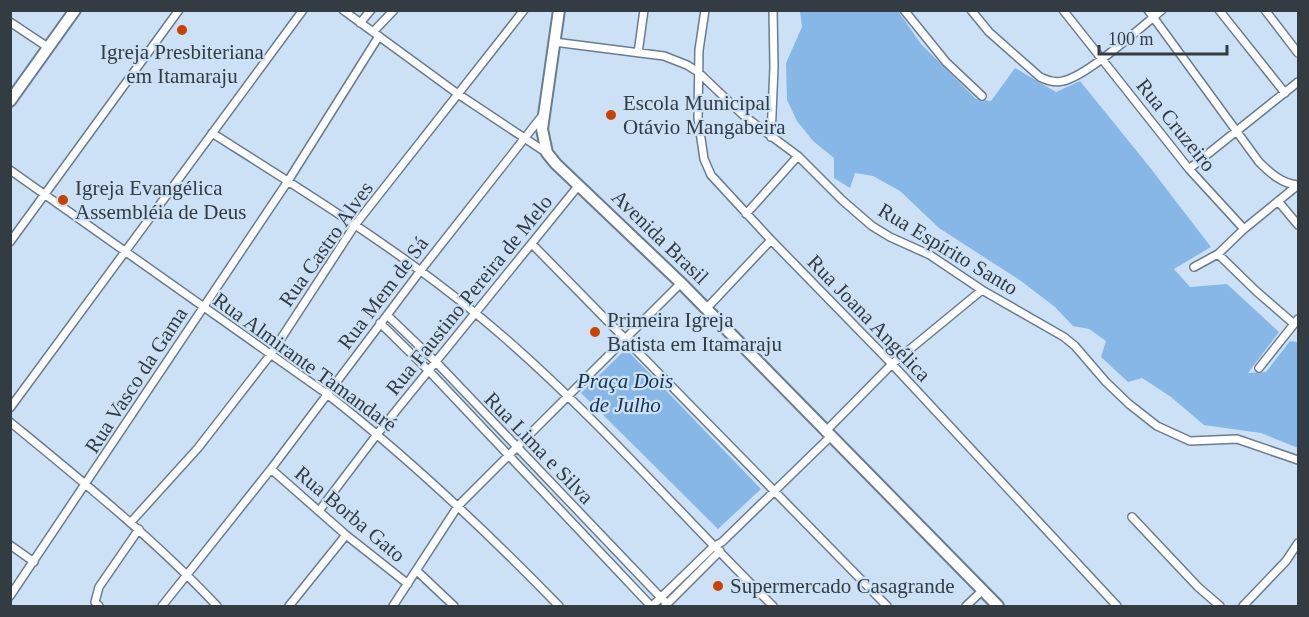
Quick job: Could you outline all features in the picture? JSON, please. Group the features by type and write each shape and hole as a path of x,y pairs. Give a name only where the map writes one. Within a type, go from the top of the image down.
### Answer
{"street":[{"path":"10,101 75,10"},
{"path":"10,242 179,10"},
{"path":"10,408 303,10"},
{"path":"343,10 458,94 547,153"},
{"path":"360,23 371,10"},
{"name":"Rua Vasco da Gama","path":"10,596 288,181 376,34 394,10"},
{"name":"Rua Castro Alves","path":"131,522 198,448 271,354 355,225 524,10"},
{"path":"547,153 543,140 544,114 559,10"},
{"path":"638,53 644,10"},
{"name":"Rua Joana Angélica","path":"705,10 699,50 698,118 704,159 711,175 892,364 1117,606"},
{"path":"771,137 774,67 772,10"},
{"path":"904,10 946,62 982,96"},
{"path":"971,10 997,39 1040,77 1049,81 1061,82 1072,79 1162,10"},
{"name":"Rua Cruzeiro","path":"1063,10 1189,169 1244,229"},
{"path":"1148,10 1268,171 1285,182 1298,185"},
{"path":"1220,10 1286,93"},
{"path":"1265,10 1299,53"},
{"path":"10,22 49,48"},
{"name":"Rua Espírito Santo","path":"554,42 678,60 698,72 725,100 798,156 872,226 930,255 982,290 1065,337 1106,382 1157,426 1190,441 1237,439 1299,460"},
{"path":"1189,169 1299,82"},
{"name":"Rua Mem de Sá","path":"162,606 271,469 380,323 544,114"},
{"path":"212,132 421,270 475,313 568,396 773,606"},
{"name":"Avenida Brasil","path":"547,153 681,283 998,606"},
{"path":"746,214 798,156"},
{"name":"Rua Almirante Tamandaré","path":"10,170 327,394 378,434 458,506 559,606"},
{"name":"Rua Faustino Pereira de Melo","path":"319,511 429,370 579,185"},
{"path":"1194,267 1218,254 1244,229 1298,185"},
{"path":"1278,201 1299,225"},
{"path":"706,309 771,240"},
{"path":"532,244 887,606"},
{"path":"1218,254 1256,291 1296,321 1259,368"},
{"path":"393,606 458,506 681,283"},
{"path":"651,606 713,547 723,542 774,492 892,364 982,290"},
{"name":"Rua Lima e Silva","path":"387,315 436,362 666,605"},
{"name":"Rua Lima e Silva","path":"380,323 429,370 651,606"},
{"path":"10,422 139,529 217,606"},
{"name":"Rua Borba Gato","path":"271,469 346,535 408,584"},
{"path":"1131,517 1198,587 1220,606"},
{"path":"99,606 95,602 95,596 99,587 139,529"},
{"path":"289,606 346,535"},
{"path":"666,605 720,553 723,542"},
{"path":"1243,606 1286,561 1299,543"},
{"path":"10,545 34,562"},
{"name":"Rua Borba Gato","path":"417,571 454,606"},
{"path":"966,606 983,590"}],"green space":[{"path":"800,11 898,11 921,44 976,99 991,101 1015,68 1056,92 1080,81 1211,247 1174,269 1190,287 1227,284 1279,332 1248,373 1266,372 1290,341 1298,342 1298,448 1261,433 1204,425 1171,397 1142,378 1128,382 1101,357 1106,341 1089,329 1073,326 1055,307 1021,281 939,228 900,191 873,176 855,173 850,188 834,178 834,158 813,141 797,121 787,100 786,63 802,27"},
{"name":"Praça Dois de Julho","path":"626,349 761,489 718,529 581,393"}],"place":[{"name":"Igreja Presbiteriana em Itamaraju","path":"182,30"},
{"name":"Escola Municipal Otávio Mangabeira","path":"611,115"},
{"name":"Igreja Evangélica Assembléia de Deus","path":"63,200"},
{"name":"Primeira Igreja Batista em Itamaraju","path":"595,332"},
{"name":"Supermercado Casagrande","path":"718,586"}]}
